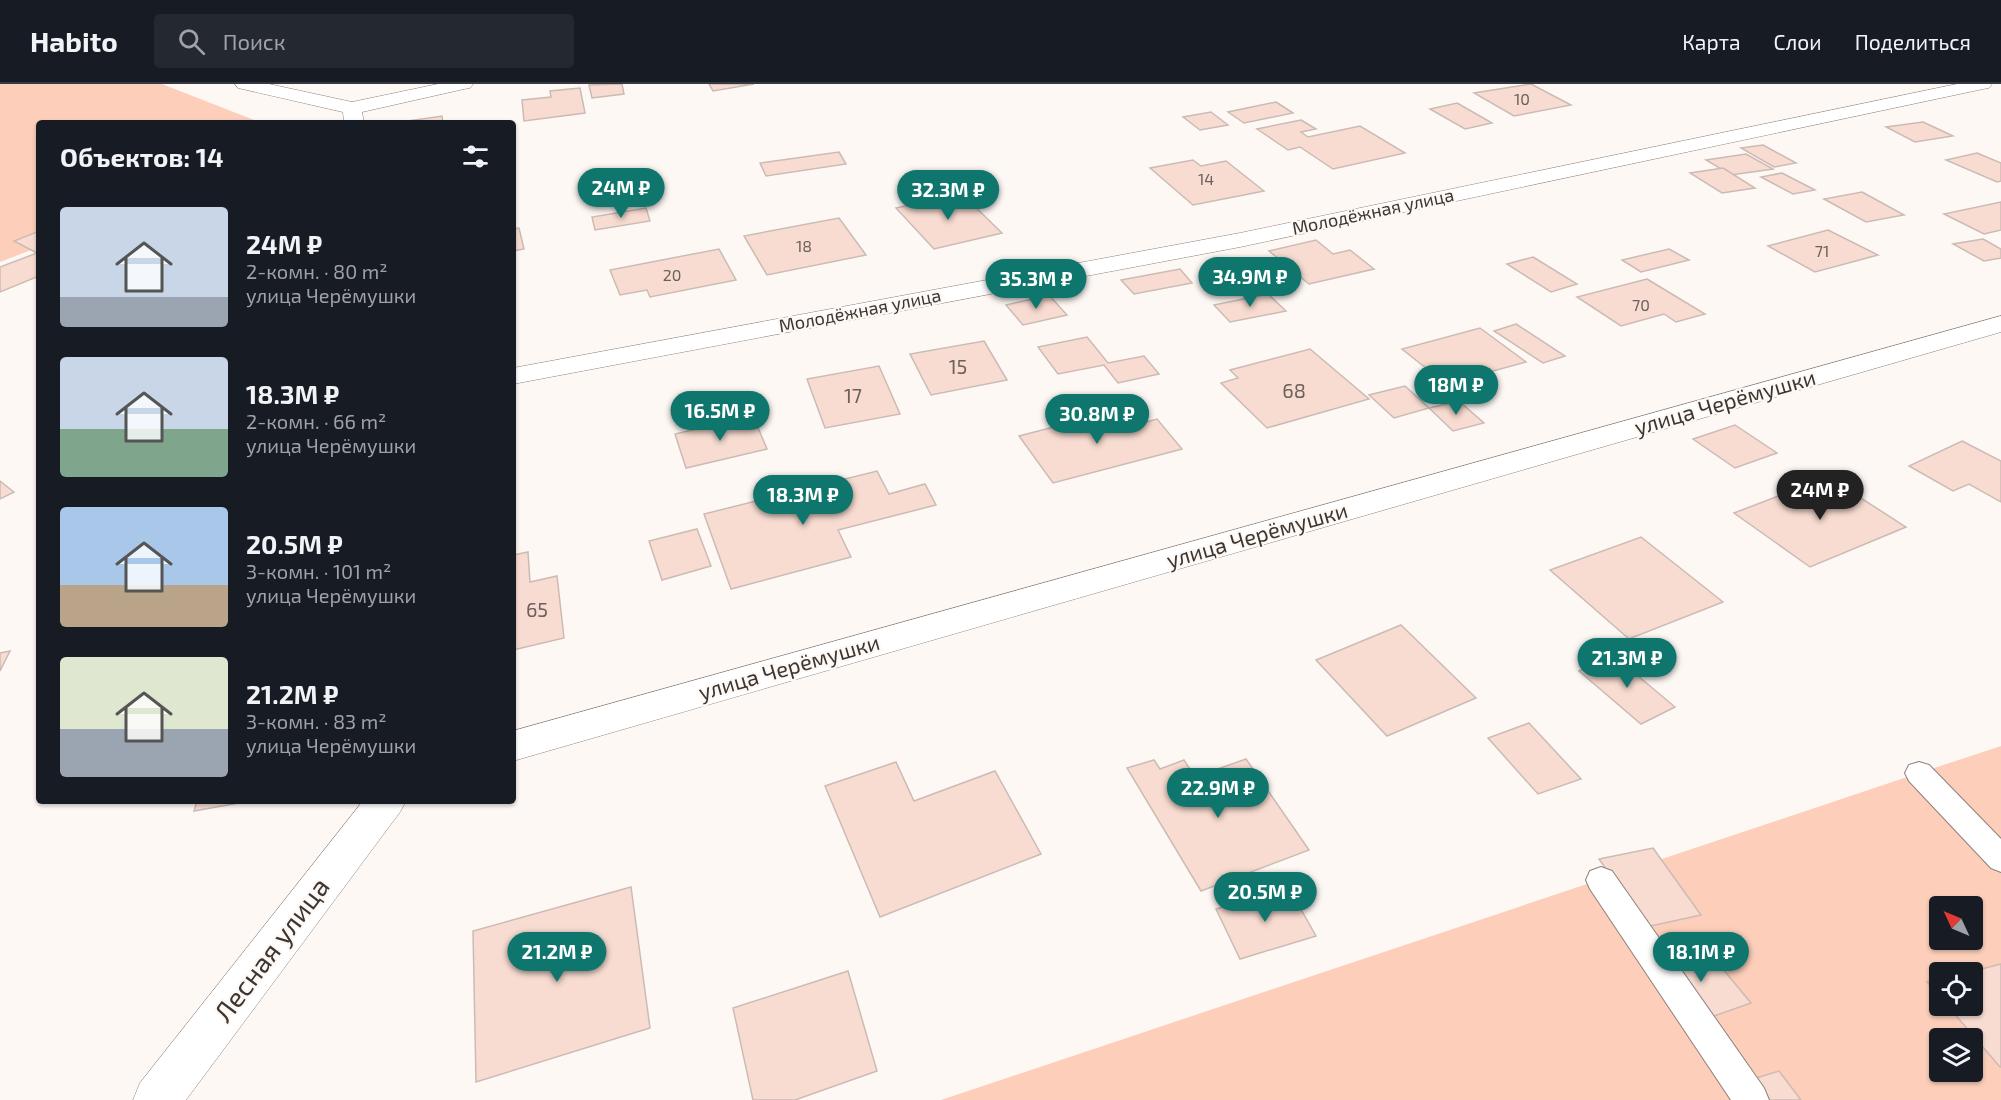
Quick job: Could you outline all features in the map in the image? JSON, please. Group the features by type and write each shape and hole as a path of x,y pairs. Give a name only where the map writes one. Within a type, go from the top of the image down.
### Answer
{"street":[{"path":"244,84 353,116 464,84"},
{"name":"Молодёжная улица","path":"516,375 1240,240 1983,84"},
{"name":"улица Черёмушки","path":"516,745 2001,324"},
{"name":"Лесная улица","path":"157,1100 384,804"}],"lane":[{"path":"1918,773 2001,859"},
{"path":"1601,880 1752,1100"}],"shaded area":[{"path":"0,84 162,84 254,120 36,120 36,248 0,262"},
{"path":"2001,746 2001,1100 941,1100"}],"building":[{"path":"622,84 624,94 592,98 589,85"},
{"path":"709,84 754,84 713,91"},
{"path":"1531,84 1571,105 1514,116 1474,93"},
{"path":"580,88 585,113 524,121 522,100 551,97 550,91"},
{"path":"1276,102 1293,113 1244,123 1228,112"},
{"path":"1457,103 1492,123 1465,129 1430,109"},
{"path":"1211,112 1228,125 1200,130 1183,117"},
{"path":"442,116 443,120 415,120"},
{"path":"1301,120 1316,129 1301,132 1308,137 1360,126 1405,153 1333,169 1300,147 1288,150 1257,129"},
{"path":"1923,122 1953,136 1915,142 1886,127"},
{"path":"1763,145 1796,163 1774,167 1741,148"},
{"path":"839,152 846,164 766,176 760,163"},
{"path":"1977,153 2001,163 2001,181 1997,182 1946,160"},
{"path":"1746,154 1773,169 1731,175 1706,160"},
{"path":"1193,160 1201,166 1226,161 1264,191 1193,205 1150,168"},
{"path":"1723,168 1755,188 1722,193 1690,173"},
{"path":"1782,173 1815,190 1793,194 1761,177"},
{"path":"1862,192 1904,215 1866,222 1824,199"},
{"path":"962,194 1002,233 934,249 896,208"},
{"path":"2001,202 2001,230 1984,234 1944,214"},
{"path":"646,208 650,221 595,230 592,217"},
{"path":"839,218 866,255 767,275 744,236"},
{"path":"516,228 519,228 524,249 516,250"},
{"path":"1828,230 1878,255 1815,272 1768,246"},
{"path":"36,232 36,252 14,241"},
{"path":"1983,239 2001,249 2001,258 1984,261 1953,244"},
{"path":"1316,240 1333,254 1350,250 1374,269 1309,284 1269,251"},
{"path":"719,249 736,280 650,297 647,290 620,295 610,270"},
{"path":"1669,249 1689,260 1641,272 1622,260"},
{"path":"36,253 36,277 0,292 0,267"},
{"path":"1533,257 1577,284 1551,292 1507,264"},
{"path":"1180,269 1192,283 1134,294 1121,280"},
{"path":"1647,279 1705,314 1676,322 1664,314 1621,326 1577,297"},
{"path":"1268,294 1286,311 1230,322 1214,305"},
{"path":"1049,295 1067,315 1023,325 1006,305"},
{"path":"1516,324 1565,356 1543,363 1494,331"},
{"path":"1480,328 1526,362 1446,384 1402,349"},
{"path":"1087,337 1108,363 1144,356 1159,374 1118,383 1104,365 1058,374 1038,347"},
{"path":"984,341 1007,380 931,395 910,354"},
{"path":"1310,349 1369,399 1267,428 1221,383 1238,378 1230,370"},
{"path":"879,366 900,414 825,428 807,379"},
{"path":"1405,386 1429,408 1394,418 1369,395"},
{"path":"1459,401 1484,423 1453,431 1429,408"},
{"path":"1119,410 1132,426 1157,419 1182,449 1053,483 1019,436"},
{"path":"753,416 767,449 686,468 675,434"},
{"path":"1735,425 1777,453 1735,468 1693,439"},
{"path":"1962,441 2001,461 2001,502 1969,484 1953,491 1909,466"},
{"path":"877,471 889,494 925,484 936,505 838,530 851,557 731,589 704,514"},
{"path":"1828,477 1906,527 1810,567 1734,513"},
{"path":"0,481 14,492 0,499"},
{"path":"697,529 711,566 662,580 649,541"},
{"path":"1641,537 1723,602 1629,639 1550,570"},
{"path":"528,552 530,582 557,576 564,638 516,649 516,554"},
{"path":"1401,625 1476,698 1387,736 1316,660"},
{"path":"10,651 0,671 0,653"},
{"path":"1613,655 1675,707 1641,724 1579,671"},
{"path":"1529,723 1581,779 1538,794 1488,738"},
{"path":"1246,759 1309,850 1201,891 1127,768 1154,760 1160,769 1184,760 1195,777"},
{"path":"896,762 914,801 995,771 1041,854 880,917 825,786"},
{"path":"196,804 233,804 194,811"},
{"path":"1653,848 1701,915 1646,927 1599,859"},
{"path":"631,887 650,1028 476,1082 473,931"},
{"path":"1289,888 1316,936 1240,959 1216,909"},
{"path":"1703,945 1751,1003 1697,1022 1651,963"},
{"path":"2001,964 2001,1067 1983,1047 1983,1028 1967,1028 1956,1016 1983,1016 1983,969"},
{"path":"848,971 877,1071 795,1100 753,1100 733,1008"},
{"path":"1779,1071 1801,1100 1752,1100 1740,1083"}]}
